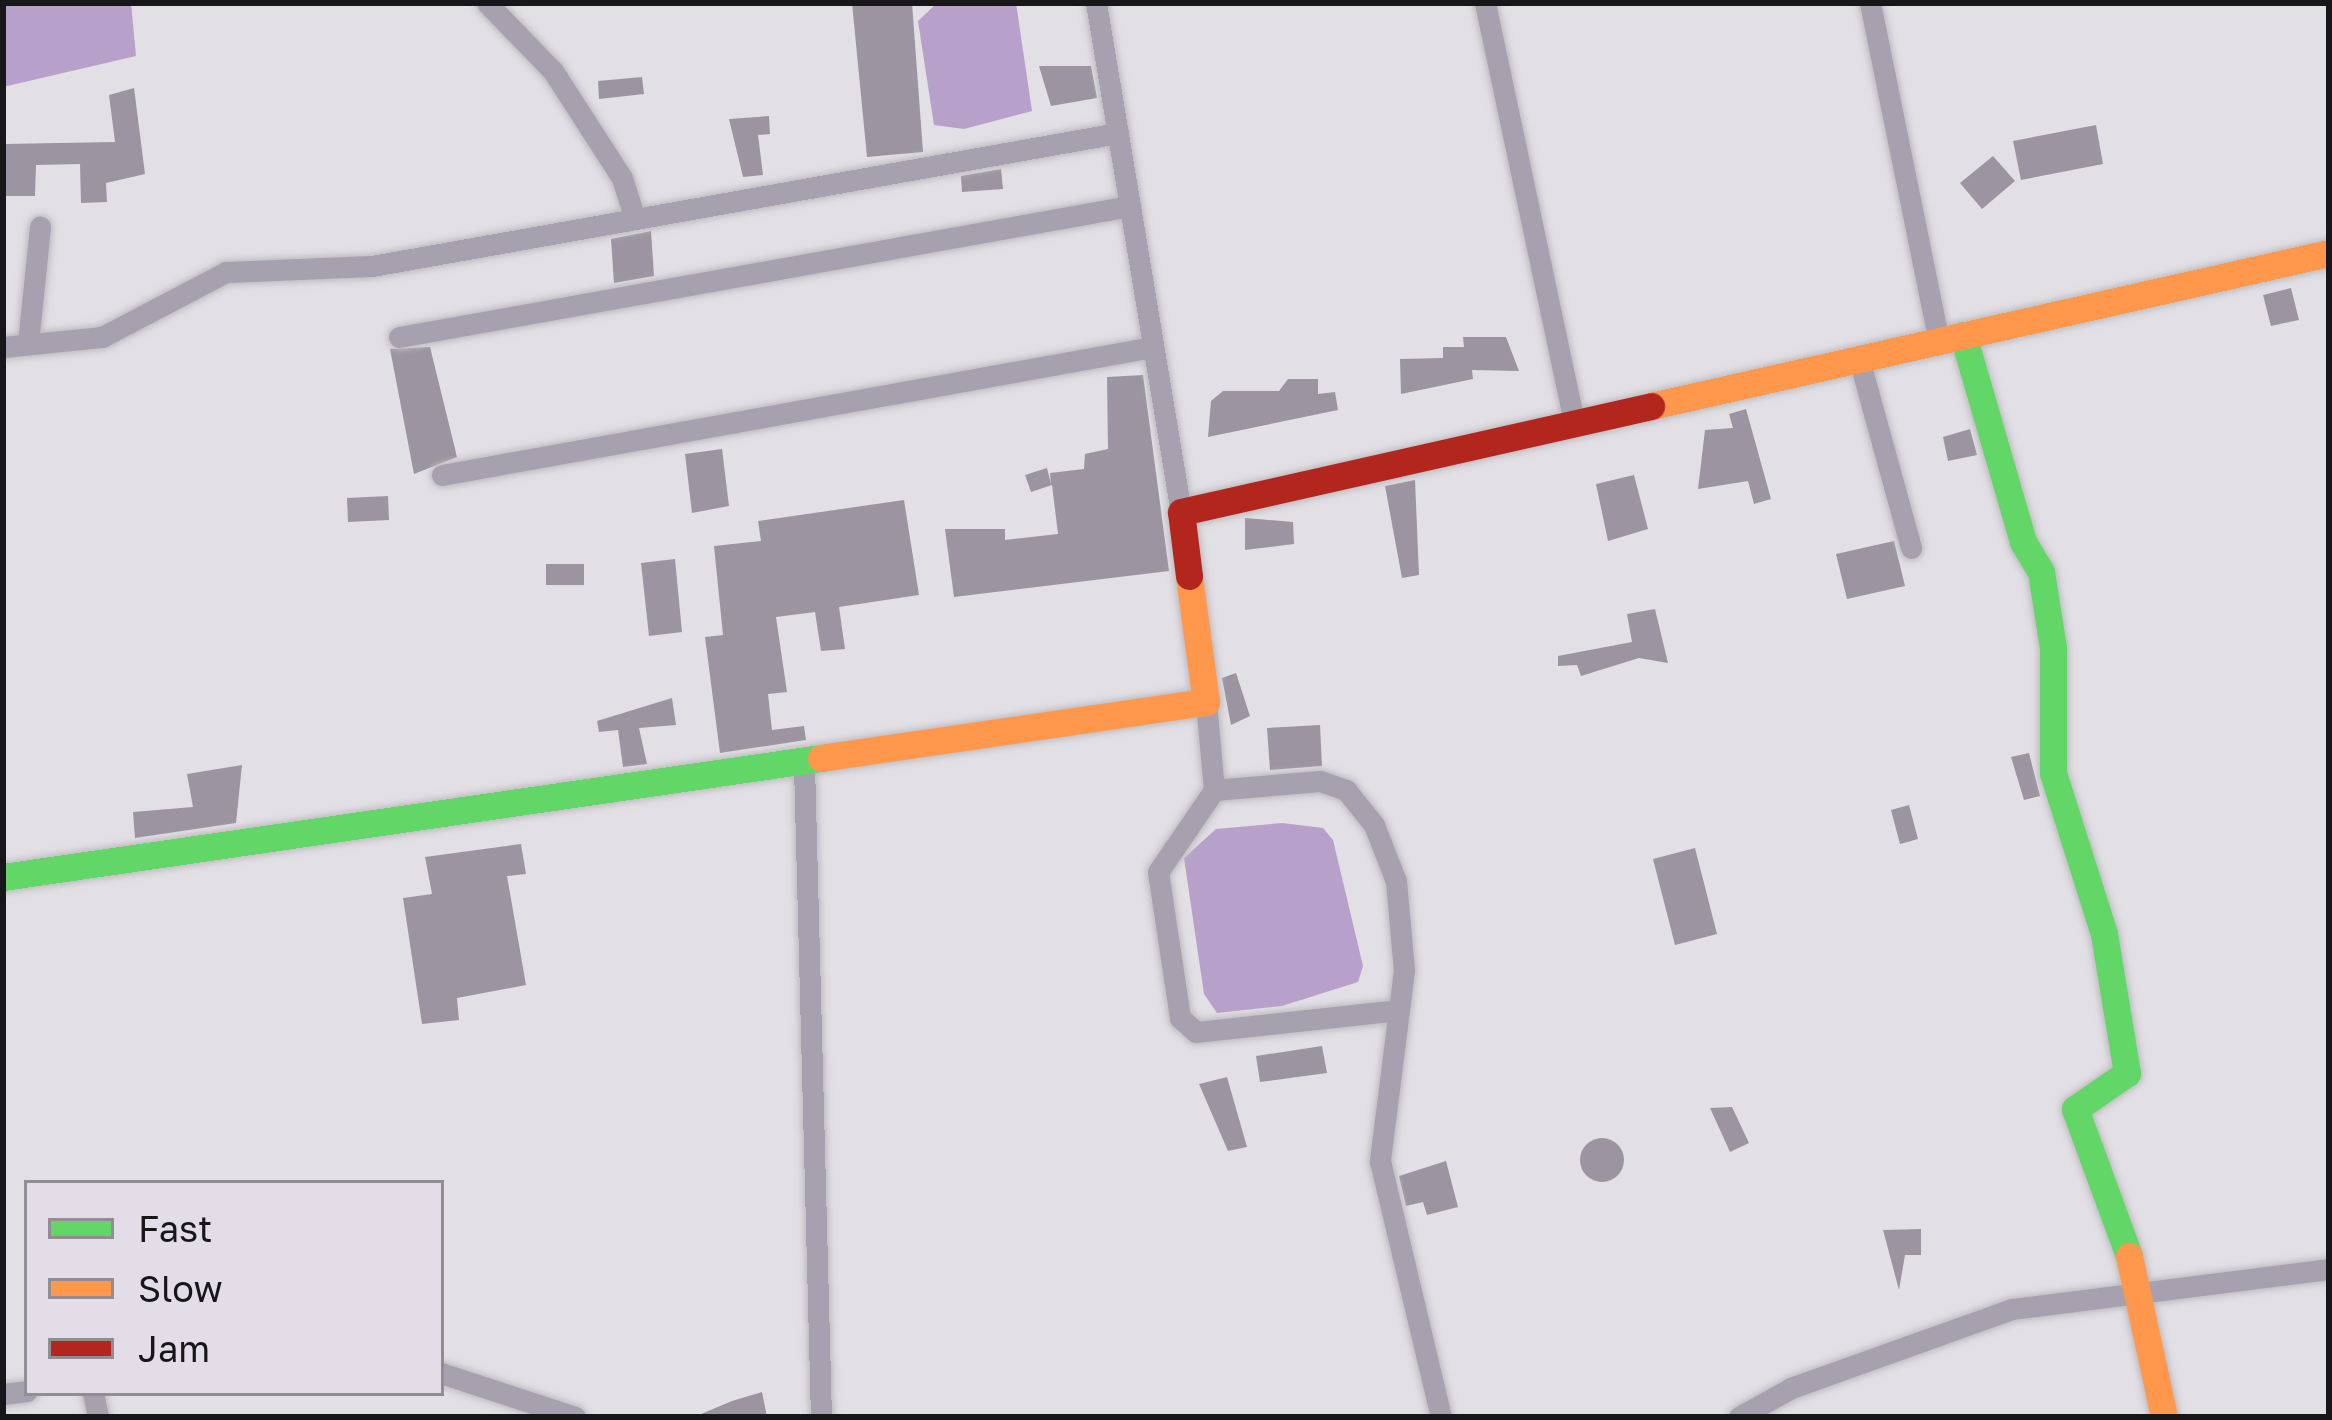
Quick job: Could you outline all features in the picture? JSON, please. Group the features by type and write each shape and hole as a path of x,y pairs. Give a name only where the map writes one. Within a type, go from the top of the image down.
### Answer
{"street":[{"path":"487,3 554,71 622,178 634,219"},
{"path":"1096,3 1180,512 1214,790 1158,872 1180,1018 1196,1032 1398,1010"},
{"path":"1485,3 1574,423"},
{"path":"1870,3 1951,338 2023,542 2041,572 2053,648 2053,772 2104,934 2127,1073 2075,1109 2137,1293 2164,1417"},
{"path":"3,347 102,337 226,272 373,266 1118,133"},
{"path":"399,337 1130,206"},
{"path":"28,343 40,227"},
{"path":"1180,512 2329,253"},
{"path":"442,475 1153,347"},
{"path":"1859,359 1912,548"},
{"path":"3,877 1206,702"},
{"path":"804,764 820,1417"},
{"path":"1214,790 1320,781 1346,790 1374,825 1396,880 1398,1010 1380,1161 1442,1417"},
{"path":"1738,1417 1791,1388 2012,1309 2329,1269"},
{"path":"444,1374 575,1417"}],"shaded area":[{"path":"3,3 131,3 136,56 3,87"},
{"path":"937,3 1016,3 1032,111 964,129 934,125 918,21"},
{"path":"1282,823 1323,828 1333,840 1363,966 1358,982 1282,1006 1217,1013 1204,994 1184,858 1216,829"}],"building":[{"path":"852,3 912,3 923,152 867,157"},
{"path":"1039,66 1091,66 1097,98 1051,106"},
{"path":"642,77 644,94 599,99 598,81"},
{"path":"134,88 145,174 106,183 107,202 81,203 80,164 36,165 35,196 3,196 3,144 115,142 109,95"},
{"path":"769,116 770,134 758,135 763,175 743,177 729,119"},
{"path":"2096,125 2103,164 2021,180 2013,141"},
{"path":"1993,156 2015,181 1982,209 1960,183"},
{"path":"1001,169 1003,189 962,192 961,176"},
{"path":"651,231 654,276 614,283 611,239"},
{"path":"2291,288 2299,320 2271,326 2263,295"},
{"path":"1463,337 1506,337 1519,371 1472,370 1473,379 1401,394 1400,359 1443,358 1443,347 1464,347"},
{"path":"430,347 457,457 414,474 390,349"},
{"path":"1143,375 1169,571 954,597 945,529 1005,529 1005,540 1058,534 1052,485 1031,492 1025,475 1047,468 1051,484 1050,473 1084,469 1085,454 1108,449 1107,377"},
{"path":"1288,379 1318,379 1318,394 1335,392 1338,410 1208,437 1211,401 1223,391 1279,391"},
{"path":"1746,409 1771,499 1754,504 1748,481 1698,489 1705,430 1733,428 1729,414"},
{"path":"1970,429 1977,455 1948,461 1943,437"},
{"path":"722,449 729,506 692,513 685,454"},
{"path":"1634,475 1648,529 1608,541 1596,484"},
{"path":"1415,480 1419,575 1402,578 1385,486"},
{"path":"388,496 389,520 348,522 347,498"},
{"path":"904,500 919,595 839,607 845,649 821,651 815,612 776,617 787,692 768,694 772,730 804,726 806,740 720,753 705,637 723,635 714,546 761,541 758,521"},
{"path":"1245,518 1293,522 1294,544 1245,550"},
{"path":"1894,541 1905,586 1847,599 1836,554"},
{"path":"675,559 682,632 649,636 641,563"},
{"path":"546,564 584,564 584,585 546,585"},
{"path":"1655,609 1668,663 1639,658 1581,676 1577,665 1558,666 1558,656 1632,642 1627,614"},
{"path":"1236,673 1250,716 1231,725 1222,678"},
{"path":"672,698 676,725 639,728 647,764 623,767 618,730 599,732 597,721"},
{"path":"1320,725 1322,766 1270,770 1267,728"},
{"path":"2029,753 2040,796 2024,800 2011,757"},
{"path":"242,765 236,823 135,838 133,812 193,807 187,774"},
{"path":"1909,805 1918,839 1900,844 1891,810"},
{"path":"521,844 526,874 507,876 526,985 457,998 459,1020 422,1024 403,898 432,894 425,857"},
{"path":"1695,848 1717,934 1675,945 1653,859"},
{"path":"1322,1046 1327,1073 1260,1082 1256,1056"},
{"path":"1227,1077 1247,1147 1228,1151 1199,1084"},
{"path":"1732,1107 1749,1143 1730,1152 1710,1108"},
{"path":"1602,1138 1617,1145 1624,1160 1617,1175 1602,1182 1587,1175 1580,1160 1587,1145"},
{"path":"1446,1161 1458,1207 1427,1215 1423,1202 1406,1206 1399,1176"},
{"path":"1921,1229 1921,1255 1905,1255 1899,1290 1883,1230"},
{"path":"762,1392 767,1417 694,1417 732,1401"}],"traffic: fast":[{"path":"1963,335 2023,542 2041,572 2053,648 2053,773 2104,934 2127,1073 2075,1109 2129,1256"},
{"path":"3,877 821,758"}],"traffic: slow":[{"path":"1651,406 2329,253"},
{"path":"821,758 1206,702 1189,576"},
{"path":"2129,1256 2164,1417"}],"traffic: jam":[{"path":"1189,576 1181,512 1651,406"}]}
